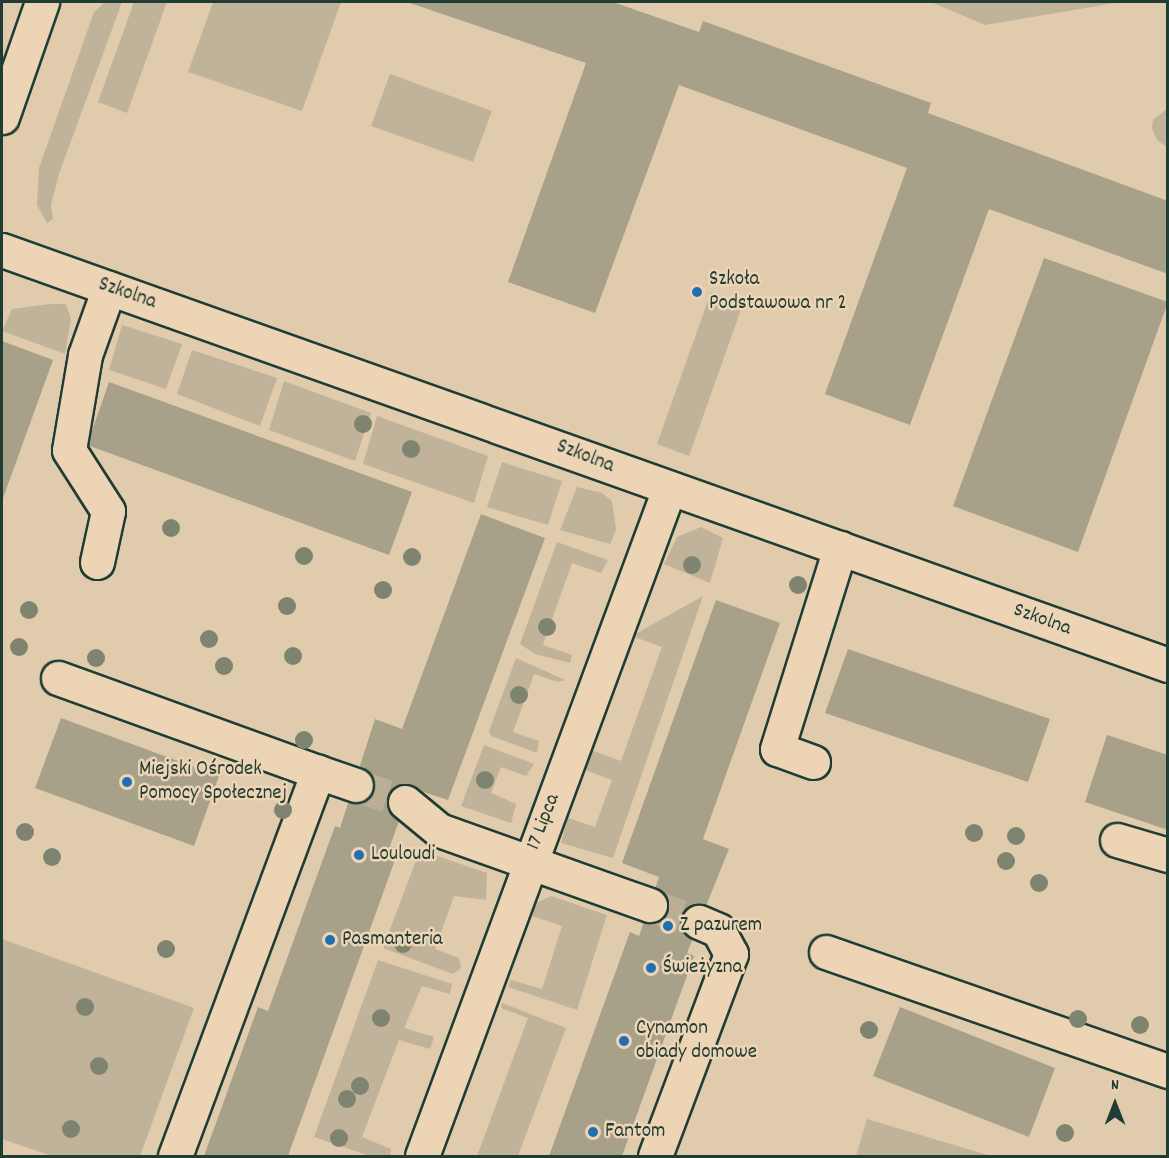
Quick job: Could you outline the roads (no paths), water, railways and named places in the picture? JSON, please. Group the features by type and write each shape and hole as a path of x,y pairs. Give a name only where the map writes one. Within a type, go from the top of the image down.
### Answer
{"street":[{"path":"2,117 35,3"},
{"name":"Szkolna","path":"2,250 428,398 669,489 1167,664"},
{"path":"97,562 108,511 69,450 85,355 109,288"},
{"name":"17 Lipca","path":"422,1156 669,489"},
{"path":"813,762 777,749 840,548"},
{"path":"58,678 356,785"},
{"path":"174,1156 318,772"},
{"path":"405,802 439,830 650,905"},
{"path":"1117,840 1167,855"},
{"path":"655,1156 731,954 718,930 699,922"},
{"path":"826,952 1167,1071"}],"tunnel":[{"path":"356,785 405,802"},
{"path":"650,905 699,922"}],"place":[{"name":"Szkoła Podstawowa nr 2","path":"697,292"},
{"name":"Miejski Ośrodek Pomocy Społecznej","path":"127,782"},
{"name":"Louloudi","path":"359,855"},
{"name":"Z pazurem","path":"668,926"},
{"name":"Pasmanteria","path":"330,940"},
{"name":"Świeżyzna","path":"651,968"},
{"name":"Cynamon obiady domowe","path":"624,1041"},
{"name":"Fantom","path":"593,1132"}]}
